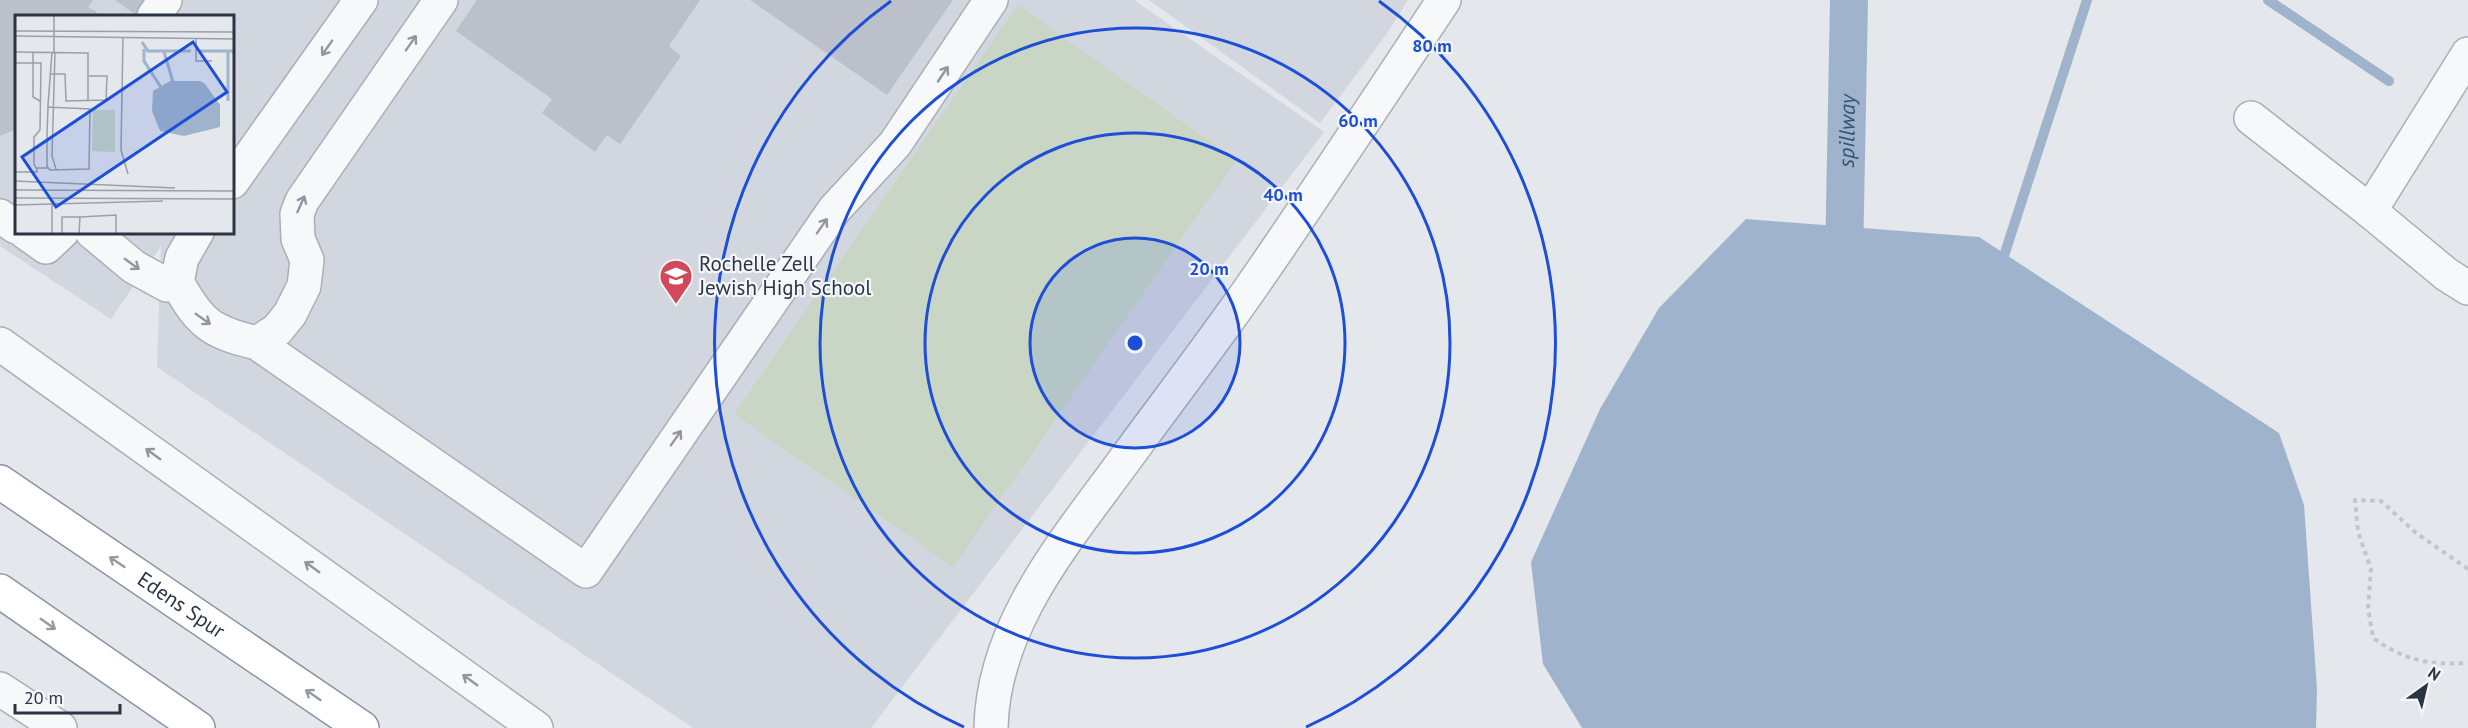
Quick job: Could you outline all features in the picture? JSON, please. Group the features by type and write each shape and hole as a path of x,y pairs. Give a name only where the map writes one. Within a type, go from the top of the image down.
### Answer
{"highway":[{"name":"Edens Spur","path":"0,482 362,728"},
{"path":"0,591 198,728"}],"lane":[{"path":"155,15 165,0"},
{"path":"234,179 361,0"},
{"path":"257,343 277,330 290,314 304,286 307,260 298,239 297,214 302,201 441,0"},
{"path":"196,234 182,258 177,282 195,315 228,336 257,343 586,571 834,210 895,144 992,0"},
{"path":"991,728 992,706 1002,662 1028,597 1080,520 1249,290 1444,0"},
{"path":"2370,211 2468,54"},
{"path":"2251,118 2446,274 2468,288"},
{"path":"0,216 15,226"},
{"path":"28,234 46,247 60,234"},
{"path":"94,234 134,267 167,285 177,282"},
{"path":"0,344 536,728"},
{"path":"0,689 60,728"}],"path":[{"path":"2468,569 2416,533 2381,501 2355,500 2358,531 2371,568 2368,608 2373,638 2399,656 2445,664 2468,663"}],"shaded area":[{"name":"Rochelle Zell Jewish High School","path":"0,0 1134,0 1324,132 871,728 693,728 157,367 161,246 111,319 0,246"},
{"path":"1149,0 1408,0 1388,32 1320,123"}],"green space":[{"path":"1018,5 1236,160 953,567 734,414"}],"water":[{"path":"1746,219 1979,237 2279,433 2304,505 2317,689 2316,728 1582,728 1543,664 1531,562 1600,409 1659,308"}],"building":[{"path":"0,0 93,0 88,7 97,12 95,15 15,15 15,129 0,136"},
{"path":"115,0 147,0 136,15"},
{"path":"477,0 700,0 669,46 681,56 620,144 607,135 595,152 542,113 552,99 456,31"},
{"path":"750,0 953,0 887,95"}],"waterway":[{"name":"spillway","path":"1844,261 1849,0"},
{"path":"2001,265 2087,0"},
{"path":"2268,0 2389,81"}],"place":[{"name":"Rochelle Zell Jewish High School","path":"676,305"}]}
